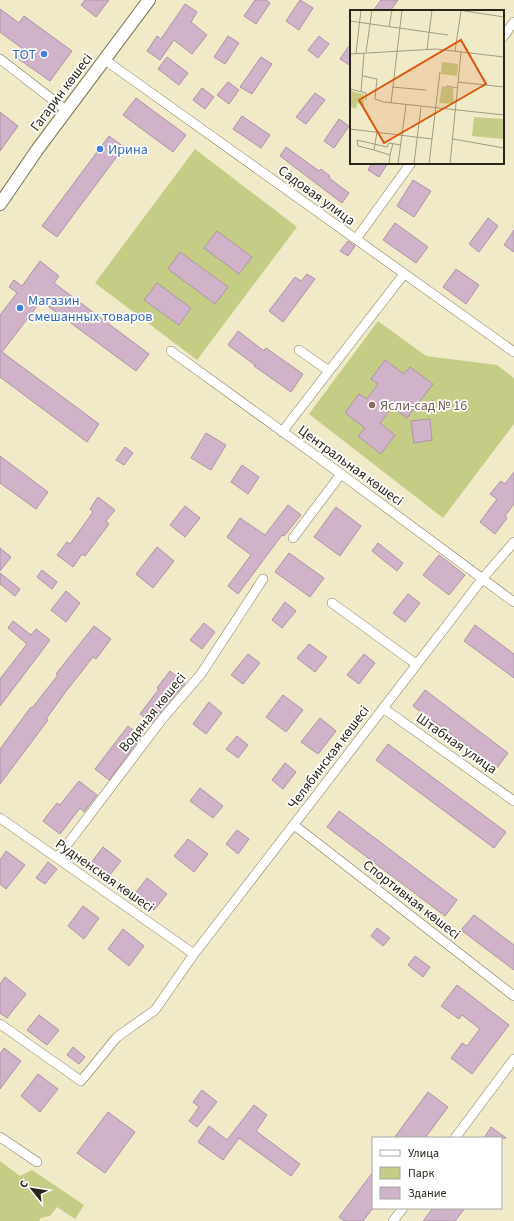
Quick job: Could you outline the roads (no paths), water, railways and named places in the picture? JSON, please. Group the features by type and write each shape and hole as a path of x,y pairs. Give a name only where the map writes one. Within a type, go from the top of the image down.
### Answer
{"street":[{"name":"Гагарин көшесі","path":"0,204 66,110 149,0"},
{"path":"504,36 514,22"},
{"path":"0,59 66,110"},
{"name":"Садовая улица","path":"105,60 514,352"},
{"path":"356,239 410,164"},
{"path":"282,432 404,274"},
{"path":"299,350 329,371"},
{"name":"Центральная көшесі","path":"171,351 514,602"},
{"path":"293,538 341,474"},
{"name":"Челябинская көшесі","path":"0,1024 81,1081 117,1037 155,1010 194,954 416,664 483,578 514,542"},
{"name":"Водяная көшесі","path":"57,858 163,718 201,674 263,579"},
{"path":"332,603 416,664"},
{"name":"Штабная улица","path":"383,708 514,801"},
{"name":"Рудненская көшесі","path":"0,818 194,954"},
{"name":"Спортивная көшесі","path":"294,825 514,996"},
{"path":"456,1137 514,1059"},
{"path":"0,1137 37,1162"},
{"path":"393,1221 401,1209"}],"place":[{"name":"ТОТ","path":"44,54"},
{"name":"Ирина","path":"100,149"},
{"name":"Магазин смешанных товаров","path":"20,308"},
{"name":"Ясли-сад № 16","path":"372,405"}]}
